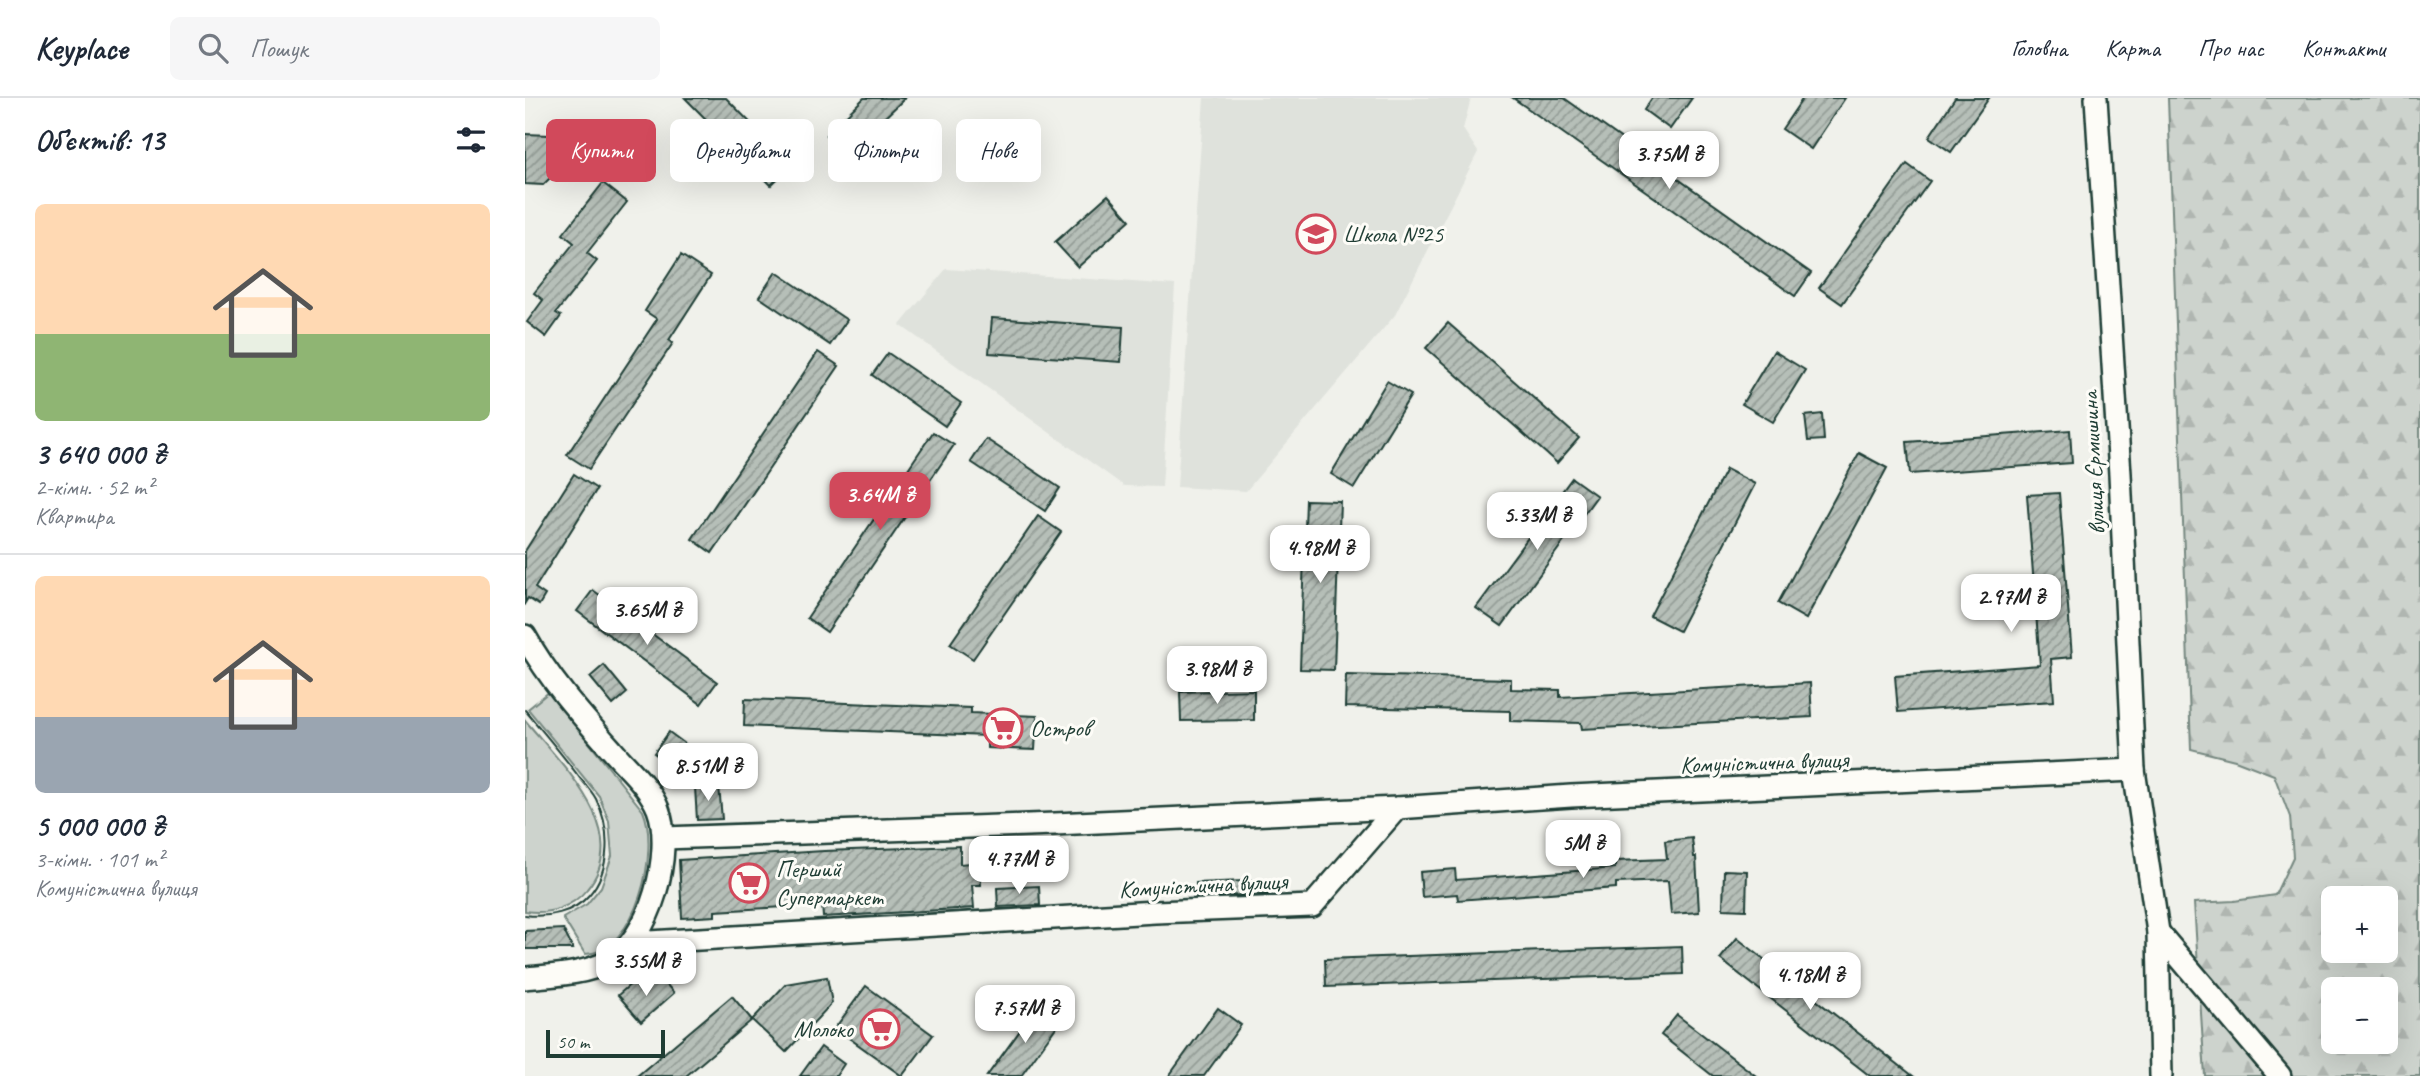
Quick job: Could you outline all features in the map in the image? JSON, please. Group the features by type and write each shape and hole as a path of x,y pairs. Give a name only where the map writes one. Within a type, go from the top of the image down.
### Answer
{"street":[{"name":"вулиця Єрмишина","path":"2096,98 2120,474 2134,770 2158,932 2161,1076"},
{"path":"525,636 541,666 641,782 658,808 664,838 658,885 649,912 632,943 611,961 581,973 525,978"},
{"name":"Комуністична вулиця","path":"664,838 1069,824 1397,808 1571,796 2134,770"},
{"name":"Комуністична вулиця","path":"632,943 1155,912 1312,906 1397,808"},
{"path":"2158,932 2280,1076"}],"shaded area":[{"name":"Школа №25","path":"1204,98 1471,98 1463,129 1478,152 1395,315 1246,491 1177,487"},
{"path":"946,269 1175,285 1162,487 1124,486 900,325"}],"green space":[{"path":"2168,98 2420,98 2420,1076 2205,1076 2194,903 2275,895 2293,857 2290,817 2274,775 2235,760 2191,749"},
{"path":"549,692 643,811 648,828 646,872 631,918 618,936 603,949 585,954 563,918 587,904 601,887 612,856 609,821 599,796 528,709"},
{"path":"525,720 573,777 587,799 598,822 602,845 600,867 587,889 574,901 551,911 525,911"}],"building":[{"path":"685,98 726,98 747,119 706,119"},
{"path":"864,98 905,98 883,119 842,119"},
{"path":"1513,98 1564,98 1811,273 1795,296"},
{"path":"1652,98 1692,98 1670,129 1644,110"},
{"path":"1803,98 1845,98 1811,149 1782,129"},
{"path":"1955,98 1989,98 1951,152 1929,137"},
{"path":"525,134 546,135 546,182 543,185 525,184"},
{"path":"1907,164 1930,181 1842,304 1819,288"},
{"path":"603,183 627,202 587,253 597,261 556,313 561,316 546,337 527,322 543,300 534,293 574,243 563,234"},
{"path":"1108,195 1130,220 1078,267 1055,242"},
{"path":"681,255 711,275 669,340 673,343 589,469 567,455 657,319 645,311"},
{"path":"776,272 847,320 830,345 759,297"},
{"path":"992,318 1123,327 1121,362 989,353"},
{"path":"1448,323 1579,438 1557,463 1426,348"},
{"path":"1774,351 1805,370 1773,422 1742,404"},
{"path":"818,352 839,366 712,553 692,539"},
{"path":"888,353 961,403 945,426 872,375"},
{"path":"1387,381 1411,395 1354,488 1331,474"},
{"path":"1822,414 1824,440 1808,441 1805,416"},
{"path":"2070,430 2072,463 1910,474 1907,442"},
{"path":"933,432 954,445 827,632 807,618"},
{"path":"986,439 1060,488 1045,511 971,462"},
{"path":"1859,453 1887,468 1806,619 1778,603"},
{"path":"1726,469 1755,484 1679,631 1650,616"},
{"path":"574,474 597,489 535,588 545,595 539,605 528,598 525,603 525,551"},
{"path":"1572,478 1597,496 1502,626 1476,608"},
{"path":"2059,493 2072,657 2051,659 2054,701 1898,712 1895,676 2040,665 2027,495"},
{"path":"1306,500 1340,501 1334,670 1300,669"},
{"path":"1038,516 1061,532 973,659 950,644"},
{"path":"593,590 717,682 701,704 577,611"},
{"path":"604,665 627,693 613,705 590,677"},
{"path":"1346,675 1511,679 1511,689 1560,690 1560,697 1810,683 1812,717 1582,729 1581,723 1510,721 1510,711 1345,707"},
{"path":"1254,690 1254,720 1181,721 1180,692"},
{"path":"745,699 971,708 971,713 1037,716 1035,750 987,748 987,736 744,726"},
{"path":"669,732 696,752 681,773 654,753"},
{"path":"719,786 722,819 697,820 695,787"},
{"path":"1692,838 1696,857 1699,912 1671,914 1668,881 1616,883 1616,888 1458,900 1457,894 1422,897 1420,872 1455,869 1456,880 1615,868 1615,861 1667,859 1665,841"},
{"path":"960,846 960,864 980,862 981,885 972,885 974,908 823,917 822,905 715,911 715,916 682,918 679,860"},
{"path":"1724,870 1747,871 1746,910 1723,909"},
{"path":"1268,880 1268,894 1196,897 1196,883"},
{"path":"1039,886 1040,905 998,907 997,888"},
{"path":"563,929 573,949 525,949 525,931"},
{"path":"1737,938 1913,1076 1870,1076 1720,959"},
{"path":"1682,946 1683,974 1326,987 1325,959"},
{"path":"659,976 674,993 641,1022 618,995 633,982 641,992"},
{"path":"827,977 832,1003 786,1052 752,1020 786,984"},
{"name":"Молоко","path":"866,986 933,1035 902,1076 835,1028"},
{"path":"732,996 752,1020 686,1076 637,1076"},
{"path":"1037,1007 1059,1023 1021,1076 987,1076"},
{"path":"1218,1008 1241,1025 1204,1076 1169,1076"},
{"path":"1677,1015 1756,1076 1713,1076 1661,1035"},
{"path":"821,1047 844,1064 836,1076 800,1076"}],"tram line":[{"path":"525,710 594,796 601,811 606,836 605,862 601,874 583,901 560,913 525,915"}],"place":[{"name":"Школа №25","path":"1316,234"},
{"name":"Остров","path":"1003,728"},
{"name":"Перший Супермаркет","path":"749,883"},
{"name":"Молоко","path":"880,1029"}]}
